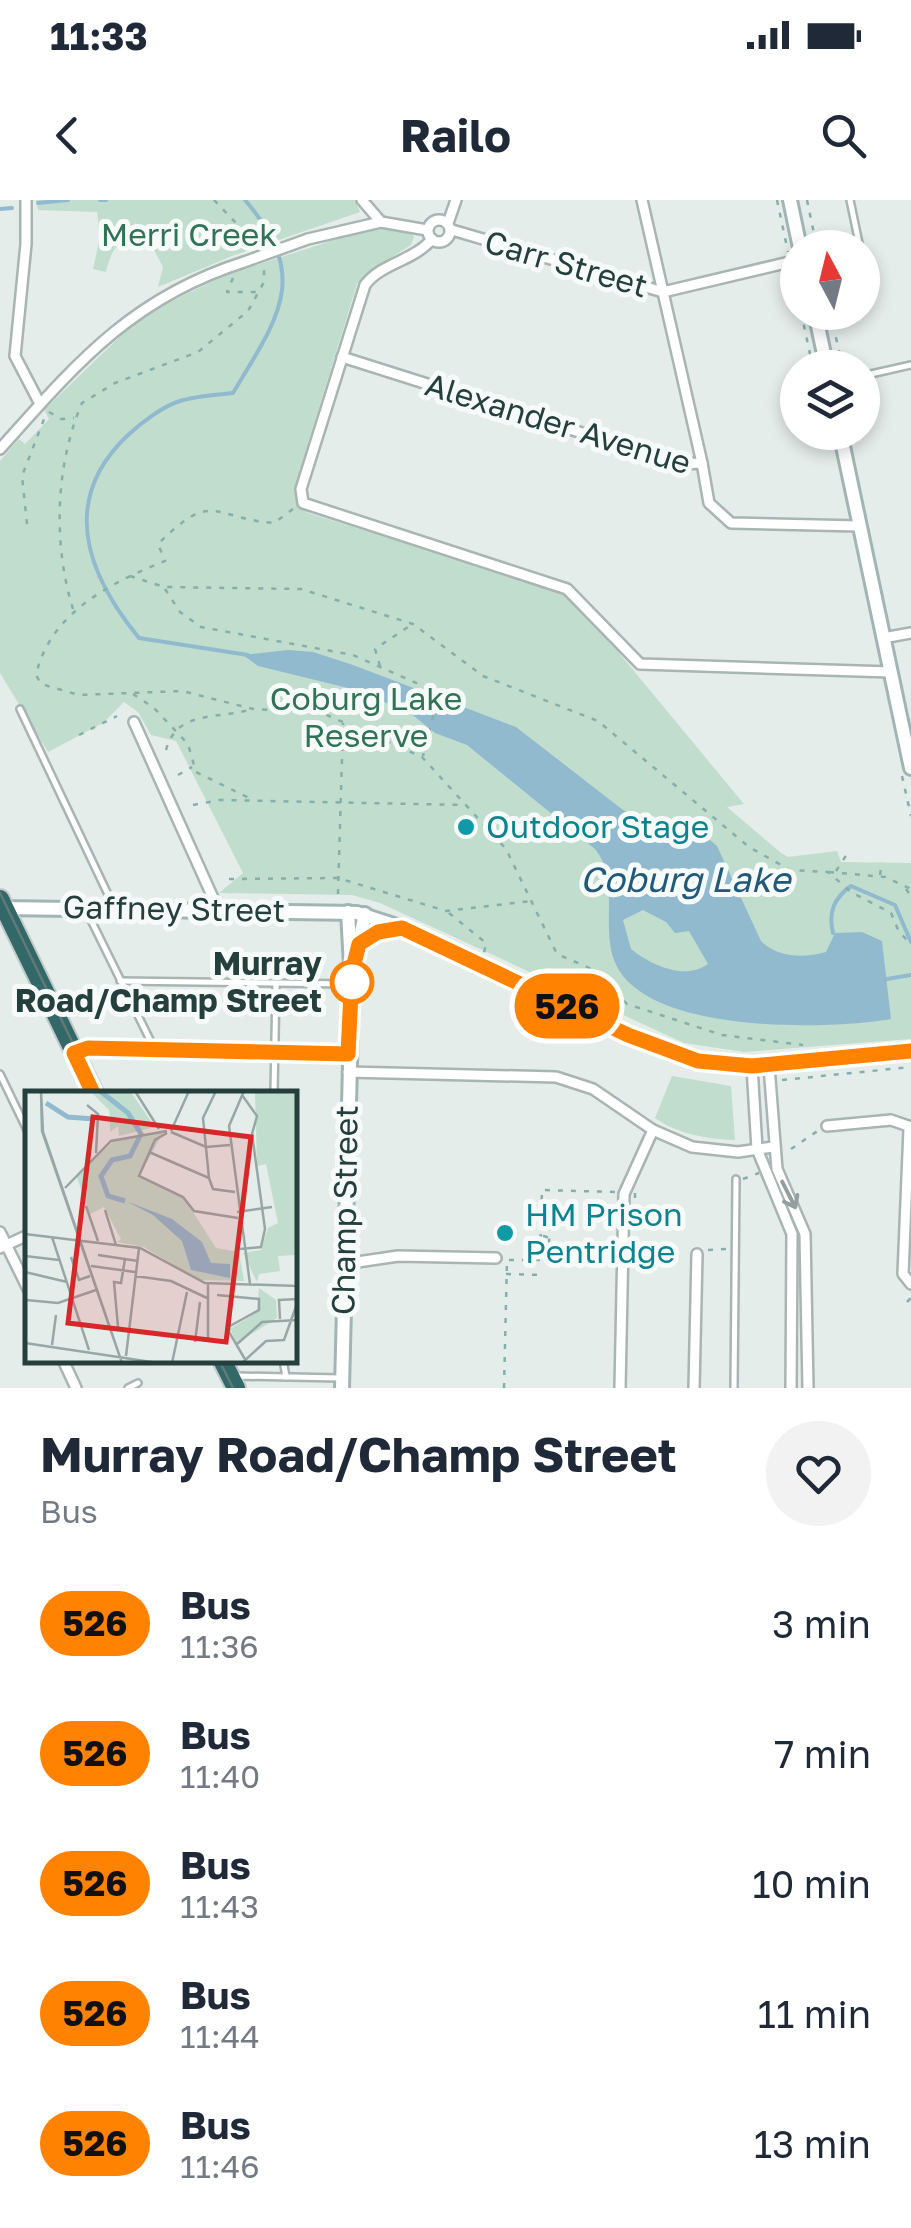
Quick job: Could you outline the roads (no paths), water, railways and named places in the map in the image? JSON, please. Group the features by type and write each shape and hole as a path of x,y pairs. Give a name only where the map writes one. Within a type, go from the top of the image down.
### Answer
{"highway":[{"path":"2,905 93,1091"}],"street":[{"path":"26,200 26,244 15,356 42,406"},
{"path":"362,200 382,222"},
{"path":"0,450 118,325 172,291 308,239 382,222 443,239 456,200"},
{"path":"642,200 702,462"},
{"path":"790,200 796,230"},
{"path":"450,227 434,224 425,248 371,277 301,489 303,503 567,589 640,664 891,672"},
{"name":"Carr Street","path":"450,227 662,292 780,264"},
{"name":"Alexander Avenue","path":"342,357 680,464 702,462 710,503 731,523 859,526"},
{"path":"844,450 911,768"},
{"path":"884,638 911,633"},
{"path":"134,722 218,909"},
{"name":"Gaffney Street","path":"2,905 365,914 628,1035 698,1061 769,1066 911,1052"},
{"name":"Champ Street","path":"348,912 356,979"},
{"name":"Champ Street","path":"342,1383 348,1054 365,914"},
{"path":"359,944 378,932 402,928"},
{"path":"74,1053 88,1048 348,1054"},
{"path":"752,1066 757,1149 763,1172 792,1234 791,1388"},
{"path":"769,1066 777,1169 805,1234 808,1388"},
{"path":"348,1072 556,1076 593,1089 653,1130 703,1149 773,1147"},
{"path":"826,1126 891,1120 910,1128 903,1274 911,1284"},
{"path":"620,1388 618,1259 626,1182 653,1130"},
{"path":"0,1232 3,1246 25,1283"},
{"path":"694,1388 697,1254"},
{"path":"344,1264 398,1256 501,1259"},
{"path":"64,1363 76,1388"}],"lane":[{"path":"850,200 856,230"},
{"path":"880,372 911,365"},
{"path":"20,709 114,908"},
{"path":"85,907 155,1050"},
{"path":"120,980 276,984 356,979"},
{"path":"274,1091 276,984"},
{"path":"0,1074 25,1126"},
{"path":"734,1388 736,1179"},
{"path":"283,1363 286,1377"},
{"path":"230,1375 342,1383"},
{"path":"128,1388 138,1384"}],"water":[{"name":"Coburg Lake","path":"288,650 313,652 516,727 623,810 677,833 705,836 717,846 761,941 768,947 800,956 826,952 835,933 862,932 882,941 891,1019 825,1025 739,1022 697,1015 660,1002 631,985 614,960 607,874 595,849 467,745 435,733 409,712 352,689 258,666 243,655","holes":["643,910 666,922 675,933 689,931 708,964 689,971 668,969 631,949 623,920"]}],"waterway":[{"path":"38,203 68,200"},
{"path":"100,200 106,200"},
{"name":"Merri Creek","path":"245,200 265,227 282,275 281,296 264,341 233,393 173,403 128,435 106,460 93,485 87,511 94,562 105,588 139,638 248,655"},
{"path":"0,209 12,208"},
{"path":"833,933 834,906 851,886 895,905 911,942"},
{"name":"Merri Creek","path":"881,980 911,975"}],"tram line":[{"path":"0,893 96,1091"},
{"path":"220,1363 233,1388"}],"place":[{"name":"Outdoor Stage","path":"466,827"},
{"name":"Murray Road/Champ Street","path":"352,982"},
{"name":"HM Prison Pentridge","path":"505,1233"}],"park label":[{"name":"Coburg Lake Reserve","path":"366,718"}]}
